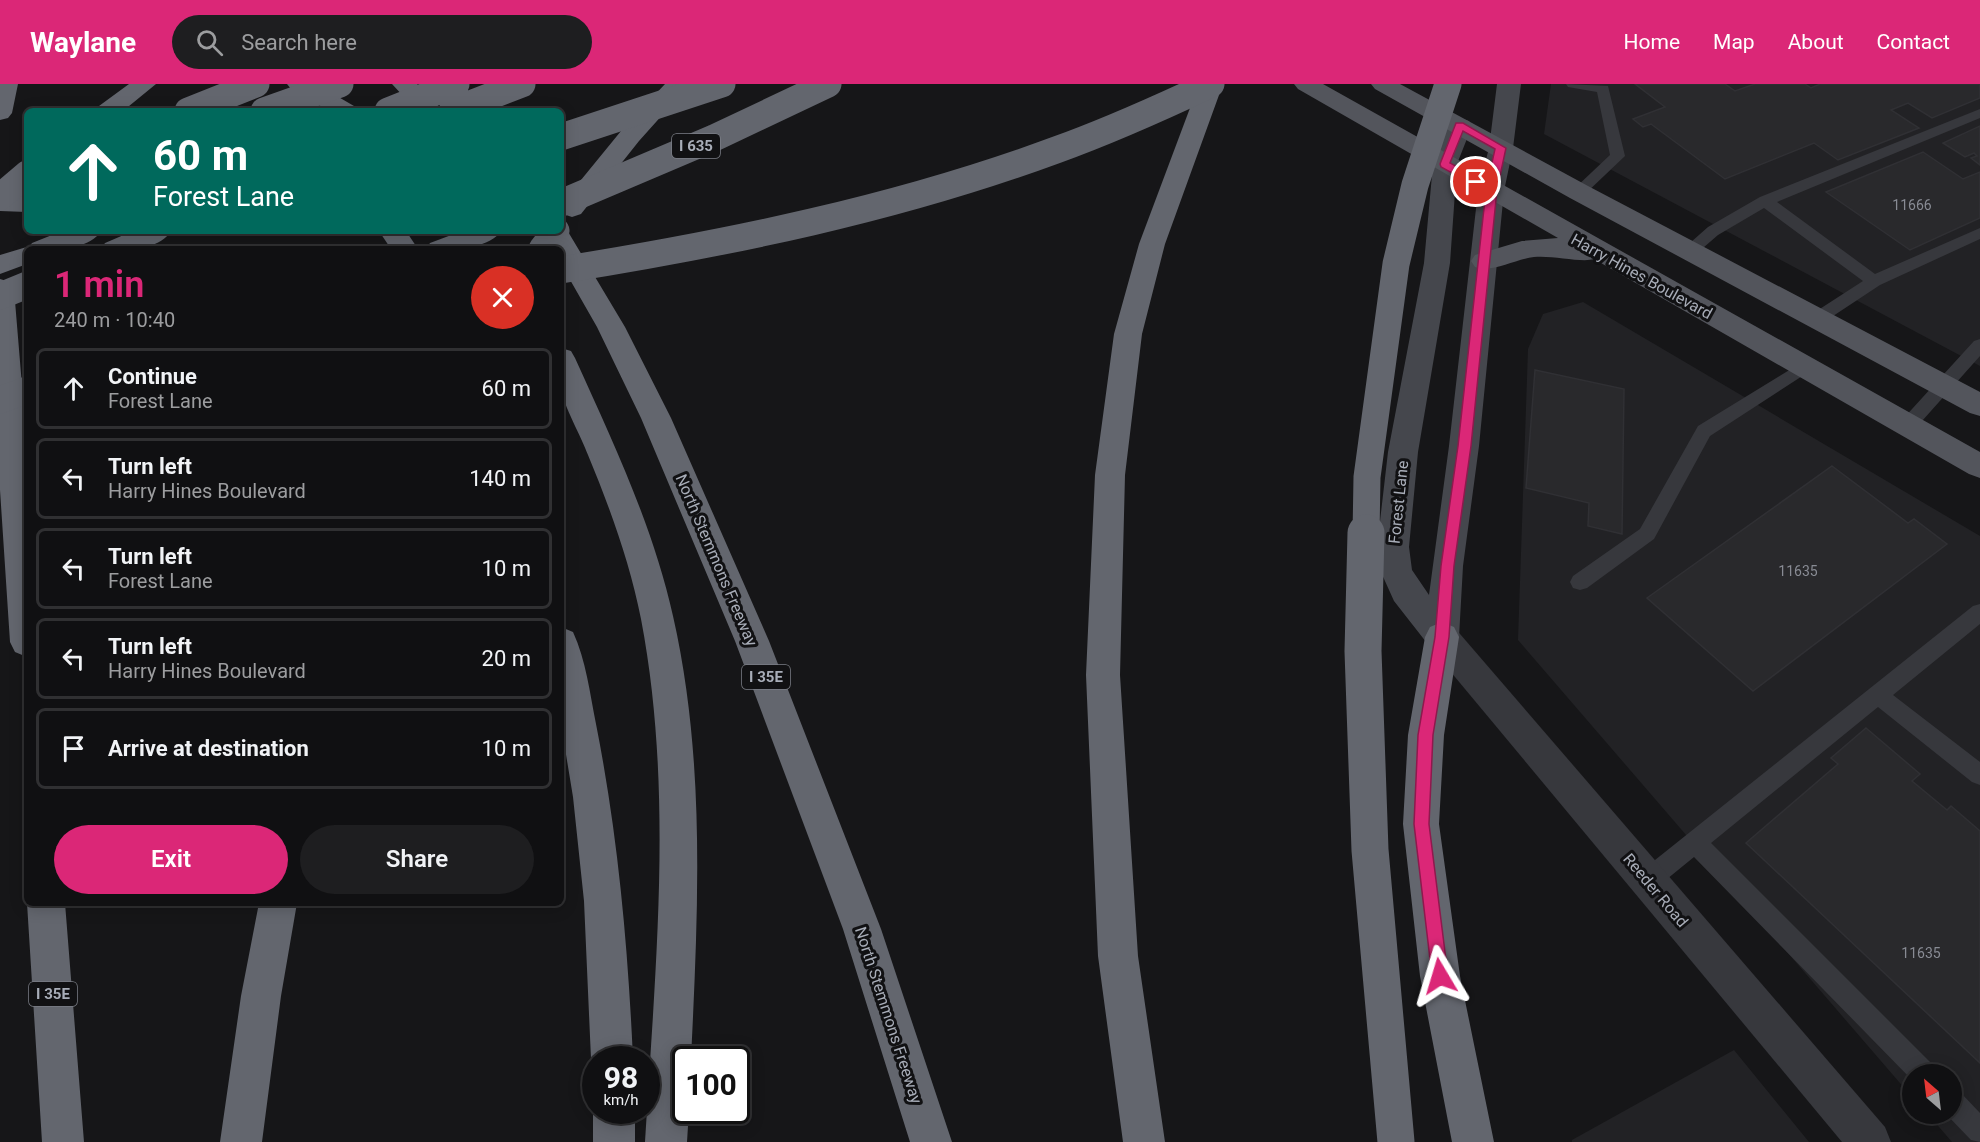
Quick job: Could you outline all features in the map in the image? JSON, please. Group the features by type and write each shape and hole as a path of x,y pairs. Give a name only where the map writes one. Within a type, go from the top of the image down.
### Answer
{"highway":[{"path":"0,113 6,84"},
{"path":"111,108 144,84"},
{"path":"227,84 269,108"},
{"path":"196,108 256,84"},
{"path":"299,84 341,108"},
{"path":"272,108 340,84"},
{"path":"404,84 428,108"},
{"path":"396,108 457,84 475,108"},
{"path":"460,108 522,84"},
{"path":"564,135 642,112 722,84"},
{"name":"I 635","path":"564,202 714,138 828,84"},
{"path":"564,269 742,238 865,209 956,183 1122,124 1211,84"},
{"path":"1144,1142 1118,956 1103,675 1110,474 1128,334 1152,244 1211,84"},
{"path":"1396,1142 1370,850 1363,651 1367,477 1396,264 1415,184 1448,84"},
{"path":"564,220 597,175 675,86"},
{"path":"0,186 24,176"},
{"path":"0,197 24,177"},
{"path":"0,203 24,195"},
{"path":"0,203 24,204"},
{"path":"49,246 80,234"},
{"path":"121,246 151,234"},
{"path":"447,246 480,234"},
{"path":"490,234 500,246"},
{"name":"North Stemmons Freeway","path":"564,246 611,327 656,418 752,641 862,929 931,1142"},
{"path":"0,265 24,255"},
{"path":"0,296 24,286"},
{"path":"24,293 0,290 24,603"},
{"path":"564,365 631,522 657,618 666,667 675,750 678,842 666,1142"},
{"path":"0,399 24,391"},
{"path":"1442,637 1426,735 1421,824 1440,976 1473,1142"},
{"path":"564,654 573,692 599,854 611,1046"},
{"name":"I 35E","path":"46,906 63,1142"},
{"path":"241,1142 261,996 277,906"},
{"path":"614,1124 614,1142"}],"main road":[{"name":"Harry Hines Boulevard","path":"1306,84 1980,466"},
{"path":"1383,84 1579,192 1980,405"},
{"path":"1442,637 1447,566 1464,446 1491,190 1501,148 1509,84"},
{"name":"Forest Lane","path":"1442,637 1406,591 1396,570 1393,547 1403,452 1437,263 1445,164 1460,126"},
{"path":"1484,261 1534,247 1572,247 1612,259"}],"street":[{"name":"Reeder Road","path":"1442,637 1870,1142"}],"lane":[{"path":"1573,84 1603,87 1618,156 1579,192"},
{"path":"1690,250 1713,231 1765,201 1980,112"},
{"path":"1765,201 1874,281"},
{"path":"1818,318 1874,281 1980,233"},
{"path":"1908,425 1980,345"},
{"path":"1580,582 1647,534 1704,431 1804,367"},
{"path":"1648,880 1879,696 1980,612"},
{"path":"1879,696 1980,775"},
{"path":"1696,843 1914,1064"},
{"path":"1962,1112 1980,1131"}],"shaded area":[{"path":"1551,84 1980,84 1980,366 1544,134"},
{"path":"1583,302 1980,536 1980,1142 1952,1142 1936,1124 1962,1124 1962,1064 1902,1064 1902,1085 1518,640 1528,349 1543,314"},
{"path":"1734,1050 1809,1142 1572,1142 1572,1140"}],"building":[{"path":"1635,84 1725,84 1735,91 1755,84 1805,84 1811,88 1820,84 1980,84 1980,98 1932,118 1908,103 1891,110 1919,128 1838,160 1814,143 1725,179 1651,124 1643,127 1633,119 1665,107"},
{"path":"1980,126 1980,165 1971,158 1977,156 1974,153 1965,157 1943,143"},
{"path":"1923,152 1963,179 1980,172 1980,218 1910,250 1826,192"},
{"path":"1535,370 1624,389 1622,534 1588,526 1589,503 1526,488"},
{"path":"1832,466 1908,523 1914,519 1947,544 1753,691 1647,598"},
{"path":"1866,728 1920,774 1912,781 1947,810 1951,806 1980,831 1980,1063 1746,843 1838,764 1831,758"}],"route":[{"path":"1440,976 1421,824 1426,735 1442,637 1447,566 1464,446 1491,190 1501,148 1460,126 1445,164 1476,182"}]}
